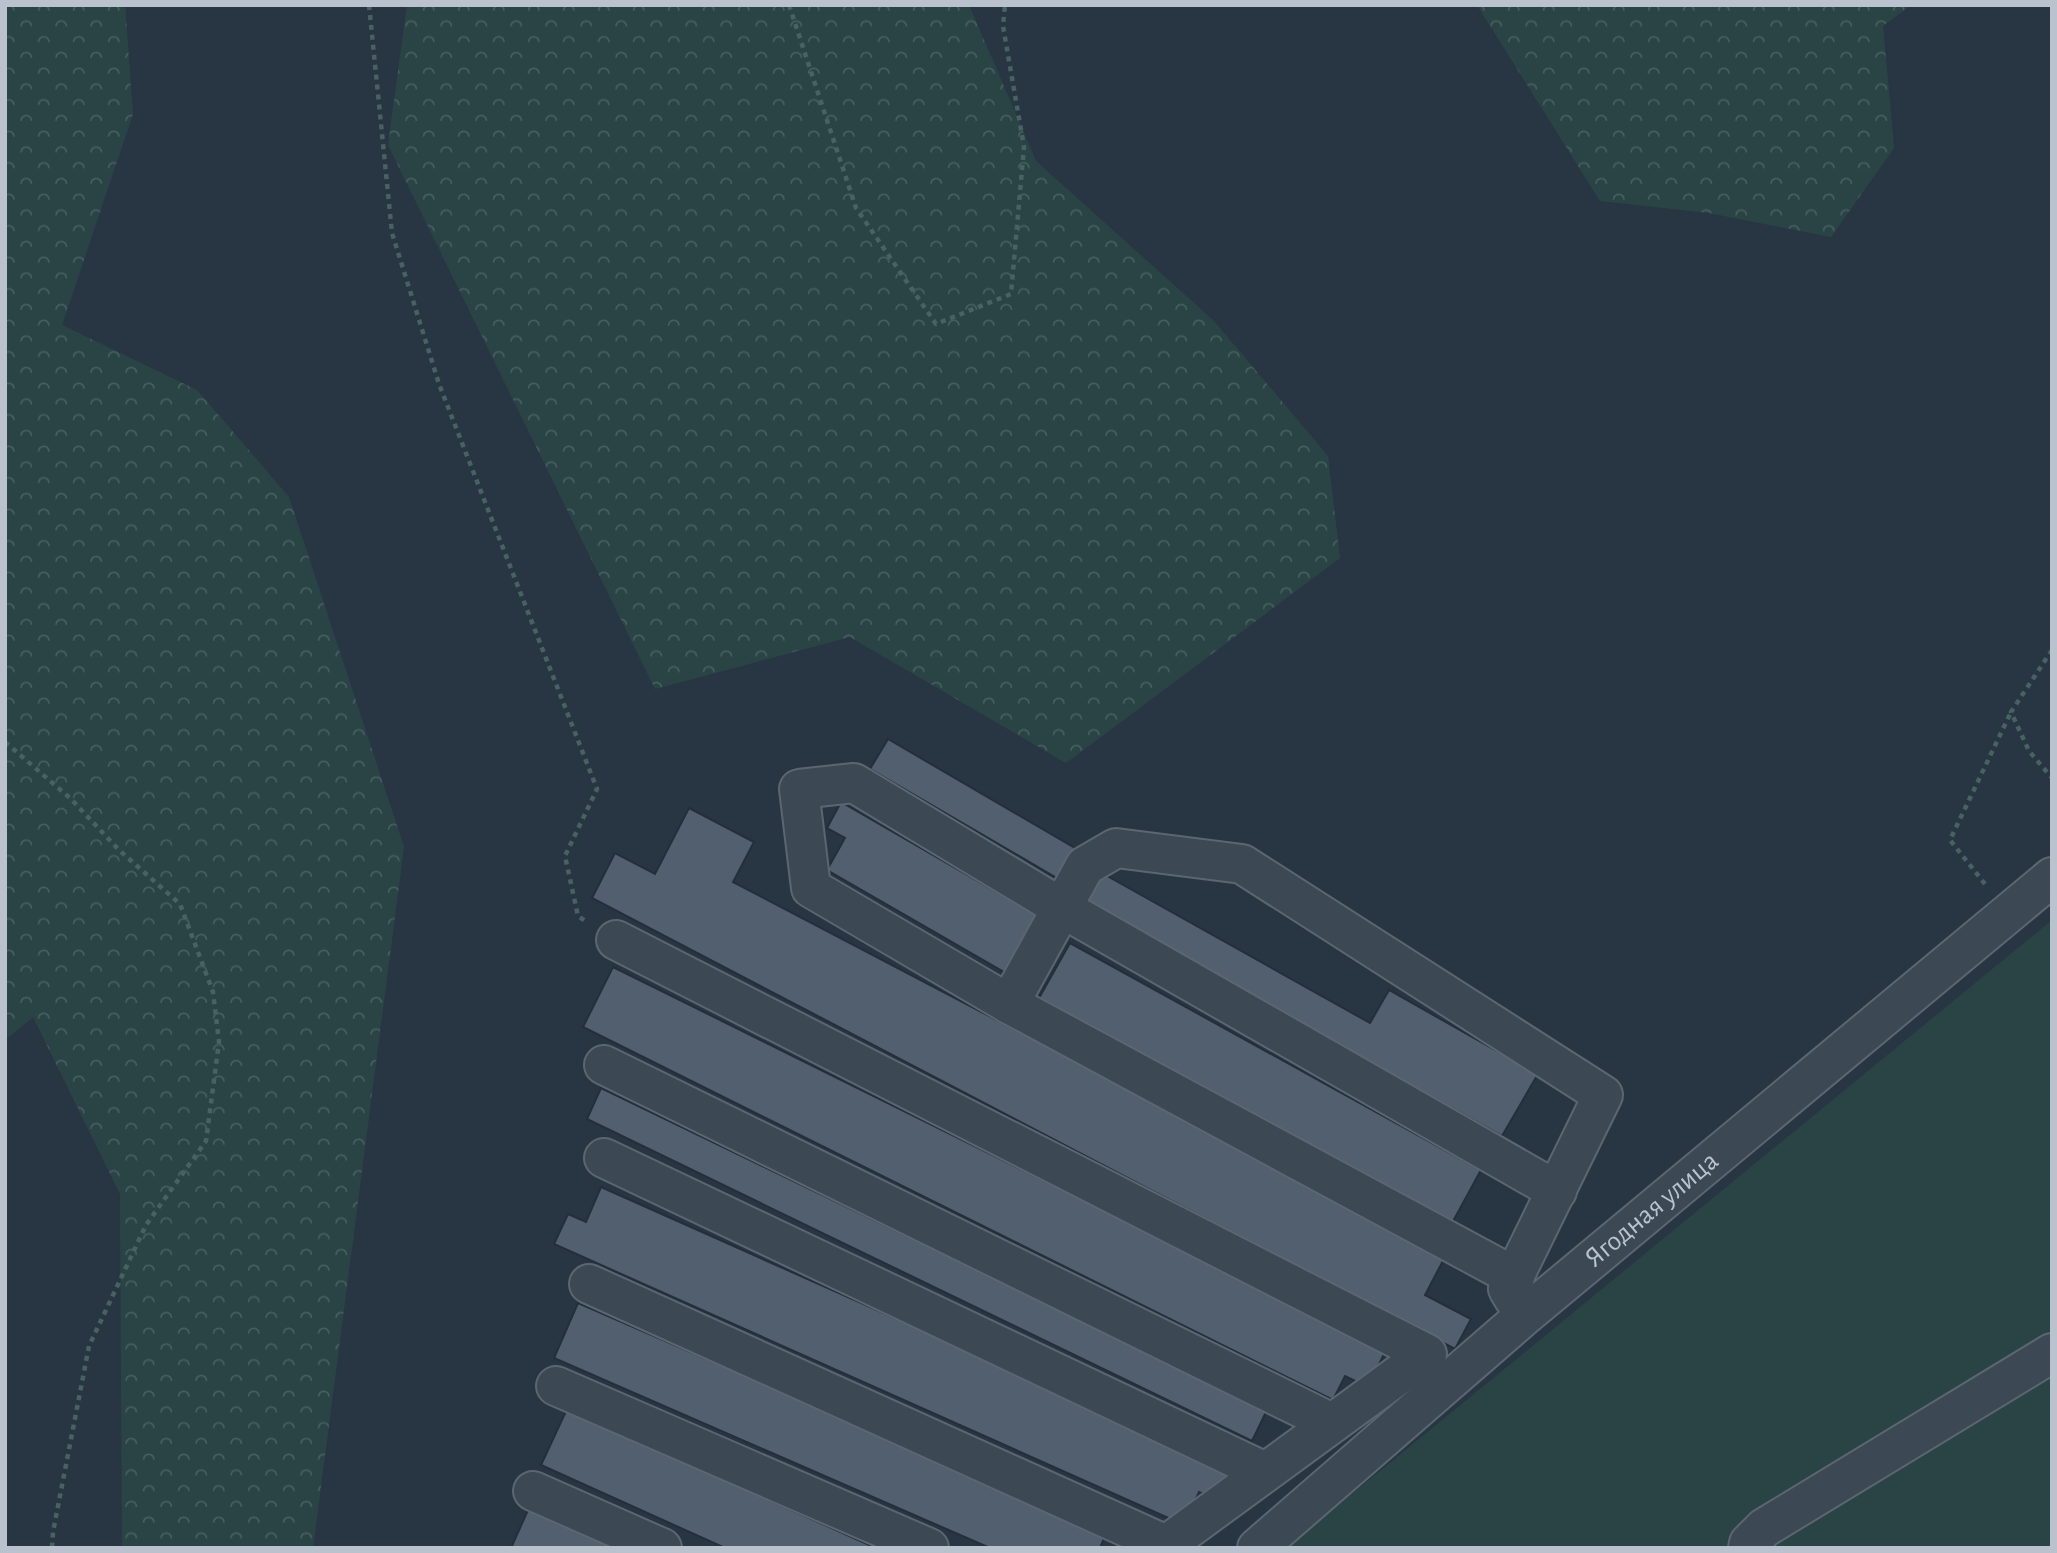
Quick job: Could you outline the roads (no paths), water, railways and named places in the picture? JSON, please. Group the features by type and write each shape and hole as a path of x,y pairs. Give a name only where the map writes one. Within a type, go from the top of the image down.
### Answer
{"street":[{"path":"1515,1277 1009,1004 811,888 799,789 854,783 1062,908 1557,1191"},
{"path":"1009,1004 1085,866 1116,848 1242,864 1603,1095 1508,1289 1523,1317"},
{"name":"Ягодная улица","path":"1257,1548 1523,1317 2052,877"},
{"path":"589,1284 1164,1546 1427,1354 616,940"},
{"path":"604,1065 1332,1423"},
{"path":"604,1158 1265,1472"},
{"path":"1748,1548 1764,1528 2052,1353"},
{"path":"556,1386 929,1548"},
{"path":"533,1490 663,1548"}]}
